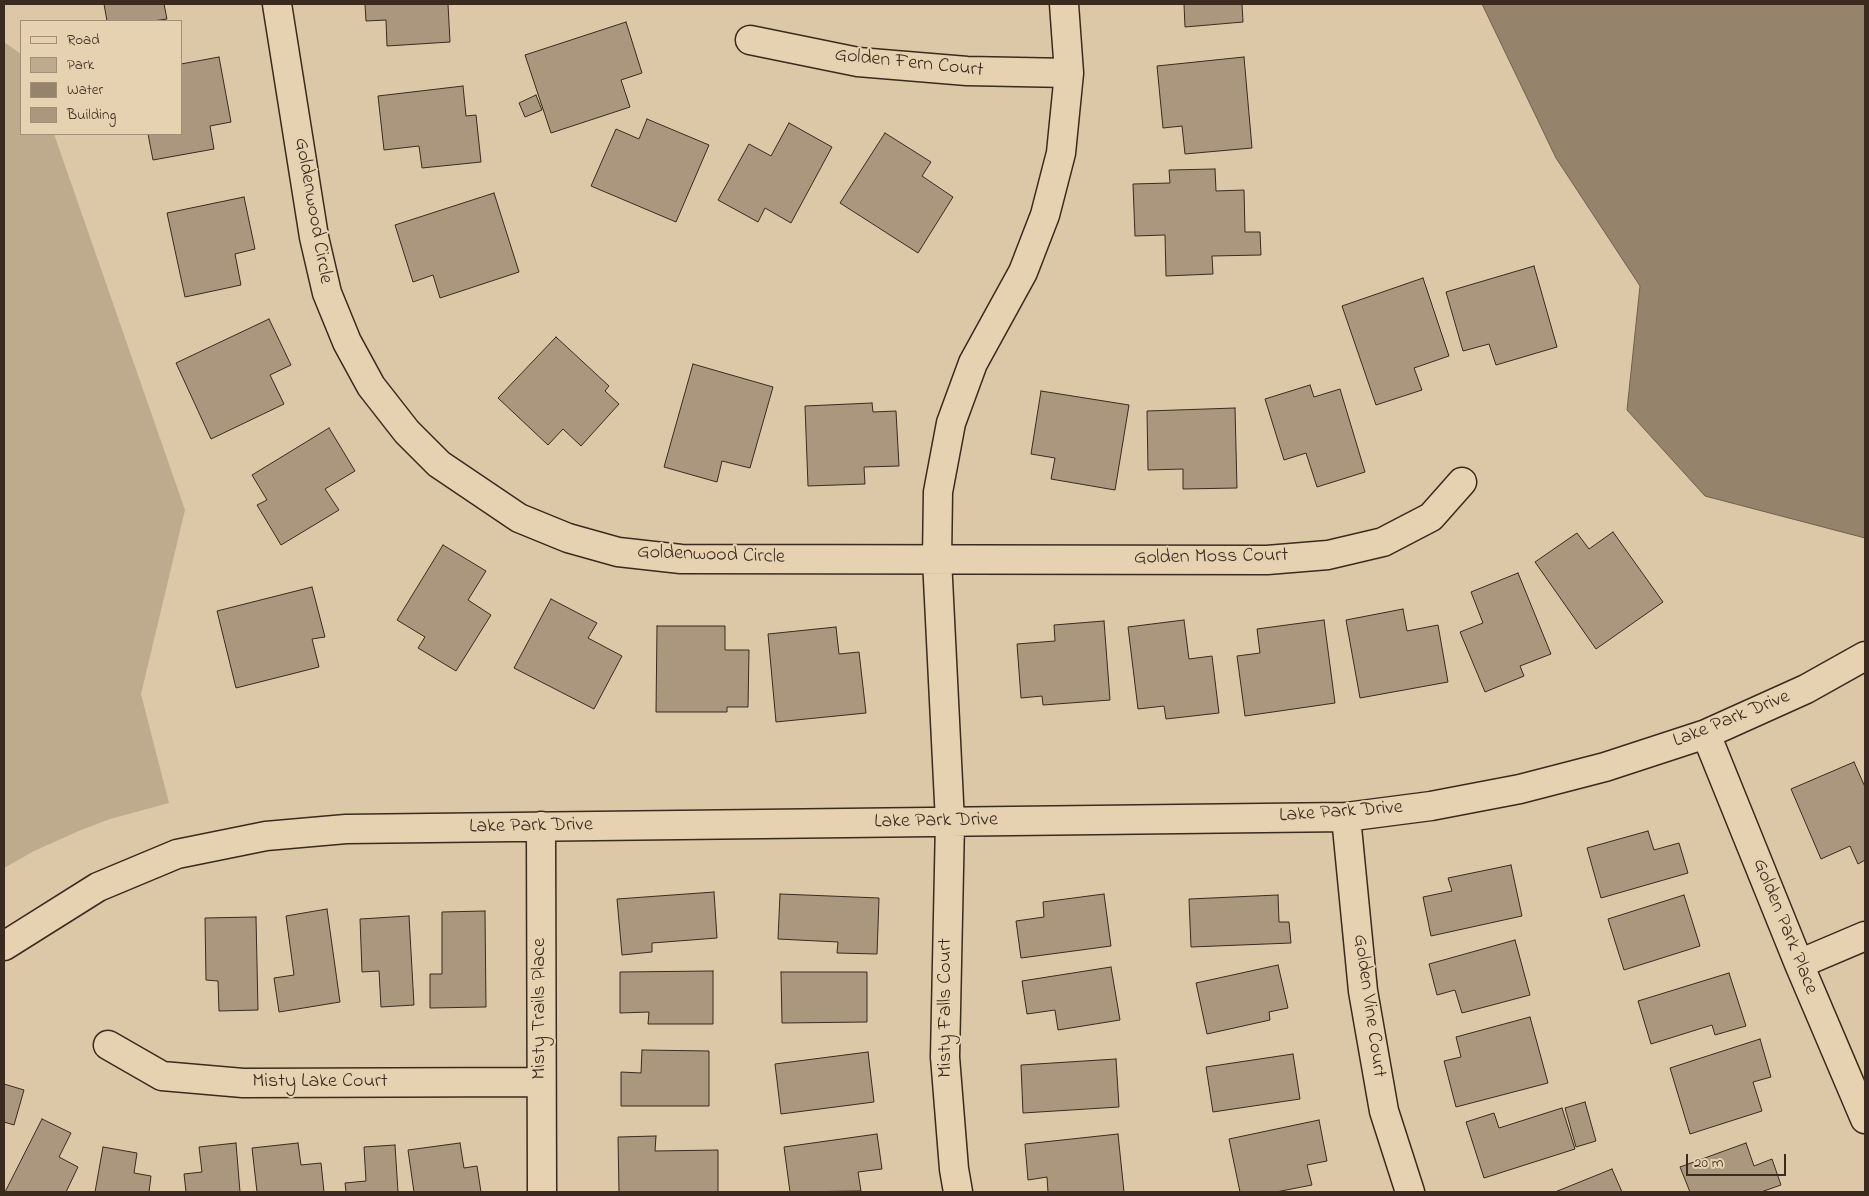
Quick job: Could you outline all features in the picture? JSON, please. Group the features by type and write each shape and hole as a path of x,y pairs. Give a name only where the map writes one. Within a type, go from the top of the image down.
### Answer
{"street":[{"name":"Goldenwood Circle","path":"277,4 314,237 327,293 347,342 371,386 406,432 439,464 519,518 568,538 618,552 681,559 937,559"},
{"path":"950,822 937,559 938,492 951,423 973,362 1023,272 1045,215 1061,153 1068,73 1064,4"},
{"name":"Golden Fern Court","path":"750,40 858,62 968,71 1068,73"},
{"name":"Golden Moss Court","path":"937,559 1266,560 1328,555 1383,542 1431,517 1462,482"},
{"name":"Lake Park Drive","path":"4,946 98,887 177,854 266,836 346,829 1346,817 1431,806 1520,789 1605,767 1706,734 1806,689 1865,656"},
{"name":"Golden Park Place","path":"1706,734 1799,964 1865,1119"},
{"name":"Golden Vine Court","path":"1346,817 1362,991 1384,1111 1410,1192"},
{"name":"Misty Falls Court","path":"950,822 945,1057 954,1169 958,1192"},
{"name":"Misty Trails Place","path":"541,826 542,1192"},
{"path":"1799,964 1865,936"},
{"name":"Misty Lake Court","path":"108,1045 162,1076 243,1083 541,1082"}],"green space":[{"path":"4,42 20,53 20,135 54,135 185,510 141,694 169,803 110,819 81,830 34,851 4,868"}],"water":[{"path":"1482,4 1865,4 1865,538 1705,496 1627,410 1640,286 1556,158"}],"building":[{"path":"104,4 164,4 167,19 160,20 107,20"},
{"path":"365,4 448,4 450,42 387,46 386,20 366,21"},
{"path":"1184,4 1242,4 1243,22 1185,27"},
{"path":"626,22 642,73 621,80 630,107 551,133 525,55"},
{"path":"219,57 231,122 210,126 214,149 153,160 148,135 182,135 182,64"},
{"path":"1244,57 1252,148 1185,154 1182,126 1163,128 1157,66"},
{"path":"463,86 466,116 476,115 481,162 422,168 419,146 384,150 378,96"},
{"path":"536,95 542,110 525,117 519,103"},
{"path":"647,119 709,145 676,222 591,186 616,129 639,139"},
{"path":"789,123 832,147 791,223 765,208 758,222 718,200 749,144 771,156"},
{"path":"885,133 931,162 922,176 953,197 918,253 840,203"},
{"path":"1215,169 1216,191 1244,190 1245,232 1260,232 1261,255 1212,256 1213,274 1166,276 1165,235 1135,236 1133,184 1170,183 1169,170"},
{"path":"494,193 519,272 440,298 433,275 413,282 395,225"},
{"path":"244,197 255,249 235,254 241,285 185,297 167,213"},
{"path":"1534,266 1557,347 1496,365 1489,344 1463,351 1446,292"},
{"path":"1423,278 1449,356 1414,368 1422,390 1376,405 1342,306"},
{"path":"269,319 291,365 270,375 284,404 211,439 176,363"},
{"path":"556,337 609,386 605,391 619,404 581,446 563,429 548,445 498,398"},
{"path":"693,364 773,387 750,468 722,461 717,482 664,467"},
{"path":"1310,385 1314,397 1340,389 1365,472 1317,487 1306,453 1284,460 1265,399"},
{"path":"1041,391 1129,405 1115,490 1051,479 1055,458 1031,454"},
{"path":"872,403 873,412 896,411 899,466 864,467 865,484 808,486 805,406"},
{"path":"1235,408 1237,488 1183,489 1183,469 1148,470 1147,411"},
{"path":"329,428 355,471 325,489 339,510 281,545 257,505 267,500 252,475"},
{"path":"1613,532 1663,602 1596,649 1535,562 1577,533 1589,549"},
{"path":"443,545 486,571 468,600 491,615 456,671 418,648 425,637 397,620"},
{"path":"1518,573 1551,654 1520,666 1524,676 1485,692 1460,632 1483,623 1471,592"},
{"path":"312,587 325,637 312,639 319,667 236,688 217,611"},
{"path":"551,599 597,623 588,638 622,656 594,709 514,668"},
{"path":"1403,609 1407,631 1438,625 1448,682 1360,698 1346,620"},
{"path":"1184,620 1189,659 1212,656 1219,713 1166,719 1164,706 1138,709 1128,627"},
{"path":"1324,620 1335,703 1245,716 1237,656 1260,653 1257,629"},
{"path":"1104,621 1110,700 1043,705 1042,696 1021,698 1017,644 1055,641 1054,625"},
{"path":"657,626 725,626 725,650 749,650 748,707 727,707 727,712 656,712"},
{"path":"836,627 839,654 859,652 866,713 776,722 768,634"},
{"path":"1854,762 1865,787 1865,860 1858,864 1850,846 1821,859 1791,789"},
{"path":"1648,831 1654,850 1679,843 1688,873 1601,898 1587,848"},
{"path":"1511,865 1522,916 1431,936 1423,897 1452,891 1448,878"},
{"path":"714,892 717,938 652,943 652,952 622,955 617,899"},
{"path":"780,894 879,898 877,954 837,953 838,942 778,939"},
{"path":"1104,894 1111,946 1021,958 1016,921 1044,917 1043,902"},
{"path":"1278,895 1279,922 1289,922 1291,943 1191,947 1189,899"},
{"path":"1684,895 1700,946 1624,970 1608,919"},
{"path":"327,909 340,1002 279,1012 274,978 294,975 286,916"},
{"path":"485,911 486,1007 430,1008 430,974 442,974 442,912"},
{"path":"409,916 414,1005 381,1007 379,971 362,972 360,919"},
{"path":"256,917 258,1010 219,1011 218,981 206,980 205,918"},
{"path":"1515,940 1530,995 1462,1013 1455,990 1437,995 1429,964"},
{"path":"1278,965 1288,1008 1269,1012 1270,1020 1207,1034 1196,983"},
{"path":"1111,967 1120,1020 1058,1030 1055,1010 1027,1014 1022,981"},
{"path":"713,971 713,1024 648,1024 649,1012 620,1013 620,972"},
{"path":"781,972 867,972 867,1022 782,1023"},
{"path":"1729,973 1746,1026 1715,1035 1712,1025 1651,1044 1638,1001"},
{"path":"1530,1017 1548,1083 1456,1107 1444,1061 1461,1057 1456,1037"},
{"path":"1760,1039 1771,1077 1753,1082 1762,1111 1690,1134 1670,1068"},
{"path":"642,1050 709,1051 709,1106 621,1106 621,1072 641,1073"},
{"path":"868,1052 874,1102 781,1114 775,1064"},
{"path":"1293,1054 1300,1099 1213,1112 1206,1067"},
{"path":"1116,1059 1119,1107 1023,1113 1021,1065"},
{"path":"4,1084 24,1090 14,1125 4,1122"},
{"path":"1585,1102 1596,1141 1576,1147 1565,1108"},
{"path":"1562,1108 1575,1149 1484,1178 1466,1122 1494,1113 1499,1128"},
{"path":"42,1119 71,1133 59,1157 78,1167 66,1192 5,1192"},
{"path":"1319,1120 1327,1161 1307,1165 1312,1185 1276,1192 1240,1192 1229,1139"},
{"path":"877,1134 882,1169 858,1172 861,1191 790,1192 784,1147"},
{"path":"1118,1134 1124,1192 1048,1192 1047,1177 1028,1180 1025,1144"},
{"path":"656,1136 655,1151 718,1150 718,1192 619,1192 618,1137"},
{"path":"236,1143 240,1192 186,1192 184,1174 202,1172 199,1147"},
{"path":"298,1143 301,1165 321,1163 324,1192 257,1192 252,1148"},
{"path":"460,1143 464,1168 477,1166 481,1192 414,1192 408,1150"},
{"path":"1746,1143 1754,1166 1772,1159 1781,1185 1761,1192 1690,1192 1680,1167"},
{"path":"395,1145 398,1192 346,1192 345,1183 366,1181 364,1147"},
{"path":"103,1147 137,1153 134,1173 151,1176 149,1192 95,1192"},
{"path":"1612,1169 1622,1192 1555,1192"}]}
